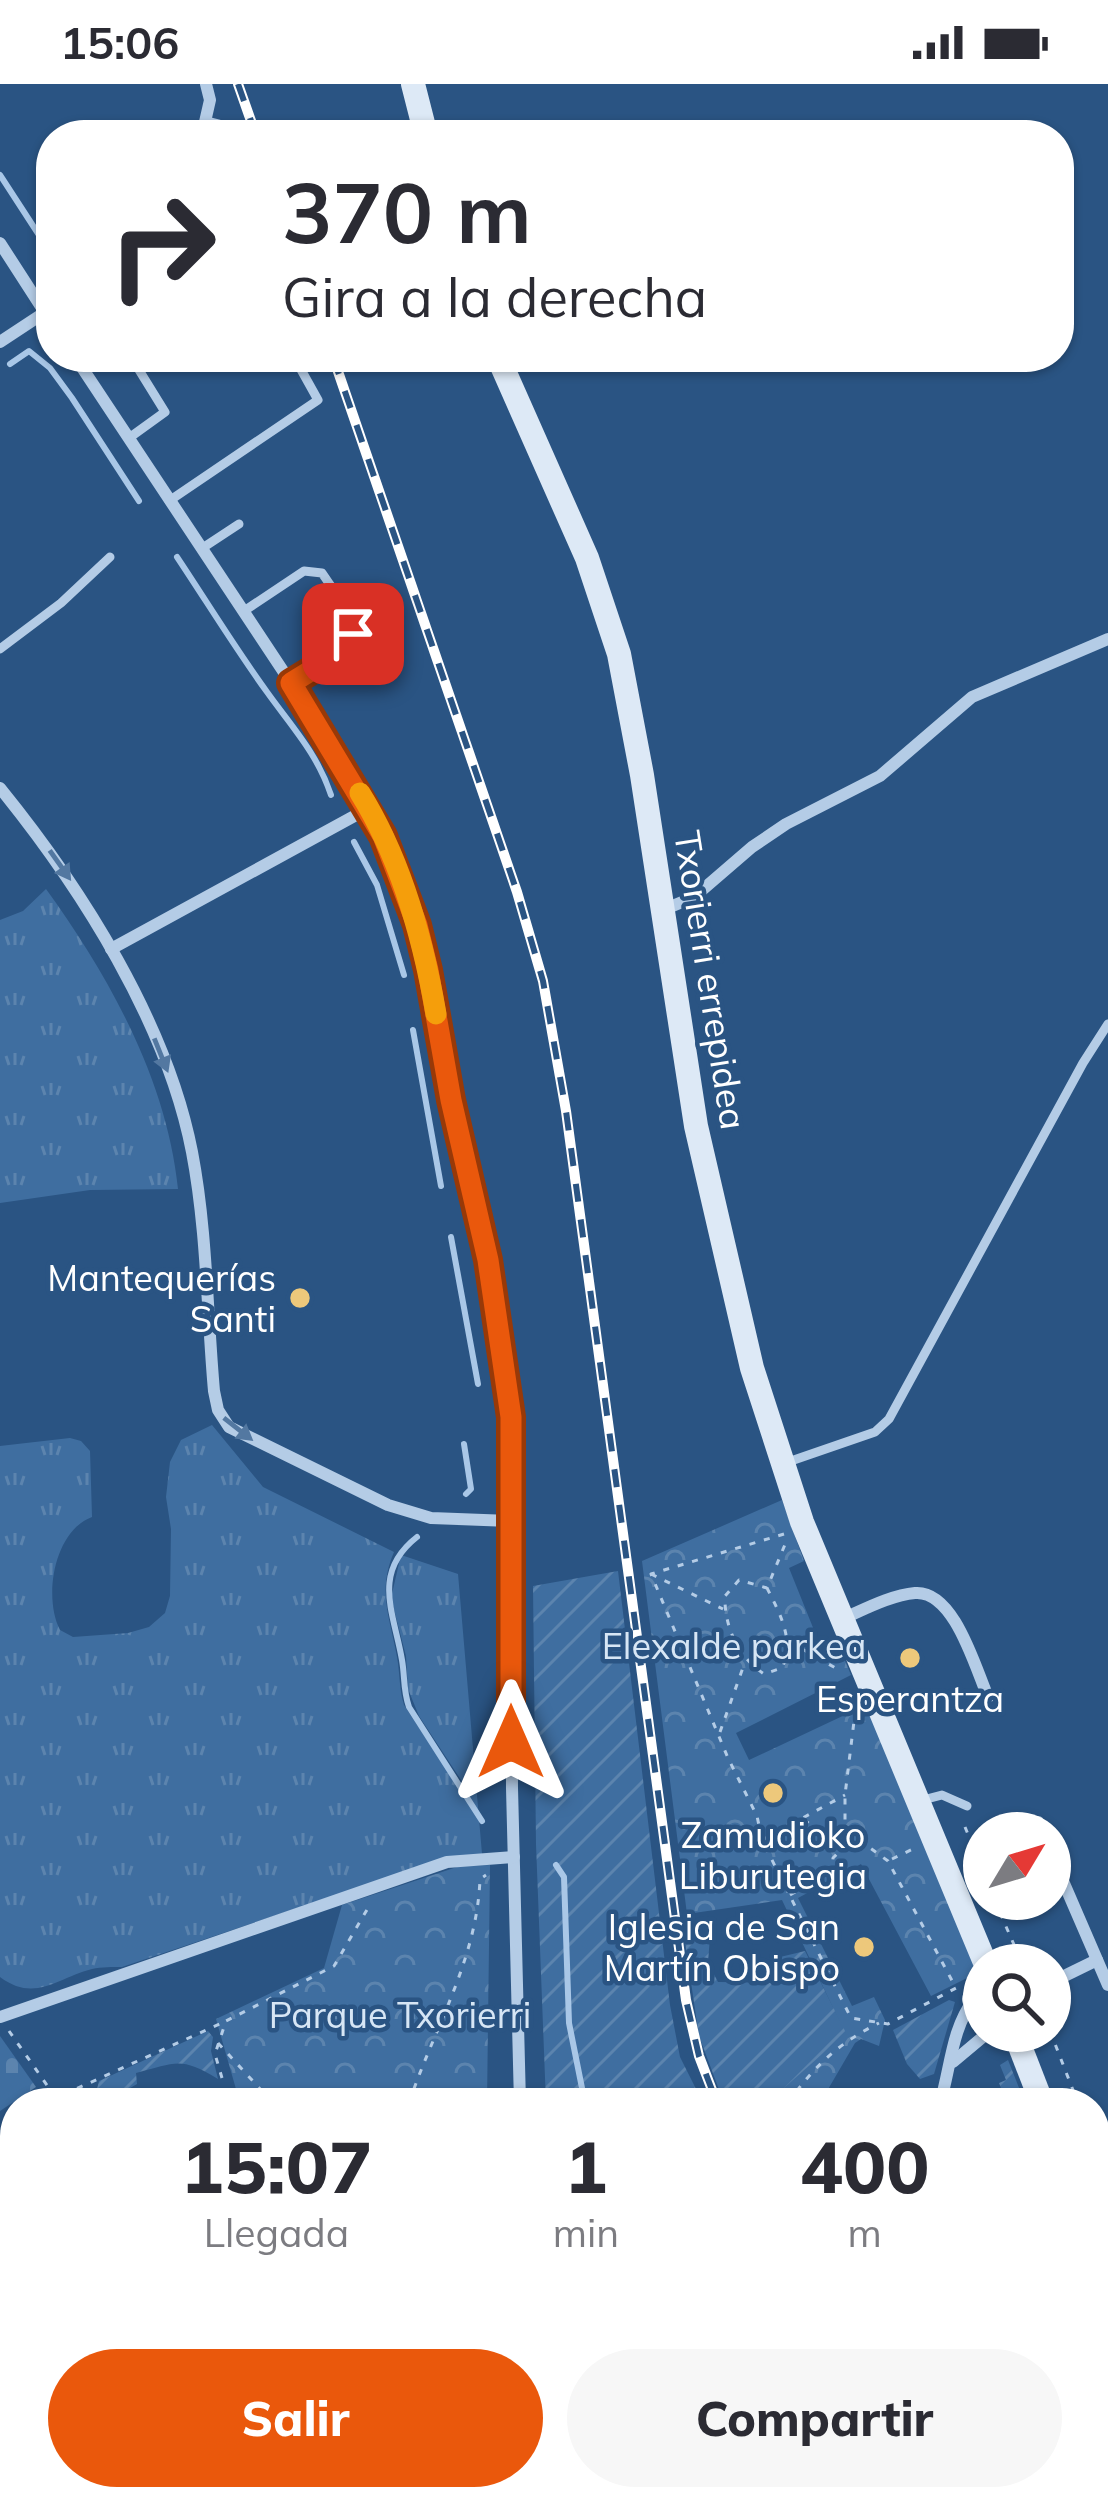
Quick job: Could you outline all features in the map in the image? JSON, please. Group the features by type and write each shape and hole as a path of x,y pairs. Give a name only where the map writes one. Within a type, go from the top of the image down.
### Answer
{"street":[{"path":"206,84 210,100 206,120"},
{"path":"413,85 422,120"},
{"path":"0,243 36,295"},
{"path":"0,342 36,321"},
{"path":"84,372 369,808 417,925 488,1260 511,1417 520,2088"},
{"name":"Txorierri errepidea","path":"505,372 587,557 629,695 712,1207 752,1368 782,1464 841,1620 977,1944"},
{"path":"662,910 694,897 786,824 880,776 972,697 1108,639"},
{"path":"0,788 70,879 163,1057 192,1152 214,1391 218,1410 229,1427 388,1505 430,1518 513,1522"},
{"path":"111,950 369,808"},
{"path":"14,832 26,820"},
{"path":"841,1620 917,1592 938,1598 950,1611 988,1697"},
{"path":"0,2018 447,1862 514,1857"},
{"path":"1071,1901 1108,1985"},
{"path":"1071,1973 1096,1960"},
{"path":"944,2088 954,2038 963,2021"},
{"path":"952,2062 965,2052"},
{"path":"1020,2052 1036,2088"}],"lane":[{"path":"129,439 165,412 140,372"},
{"path":"169,501 318,400 302,372"},
{"path":"201,548 239,524"},
{"path":"0,649 61,603 110,556"},
{"path":"244,611 304,571 322,573 350,614 353,634 325,662 291,683"},
{"path":"782,1464 875,1432 889,1419 1108,1024"},
{"path":"919,1801 942,1795 967,1806"}],"path":[{"path":"651,1574 783,1533 788,1540 767,1588"},
{"path":"651,1574 724,1610"},
{"path":"651,1574 757,1816 762,1840 789,1895 851,2018 888,2024 956,1988 889,1861 866,1845 845,1846 838,1851 832,1871 789,1895"},
{"path":"739,1580 767,1588 782,1616 788,1641 786,1661 776,1672 764,1674 746,1660 724,1610 725,1595 739,1580"},
{"path":"788,1641 850,1672"},
{"path":"719,1736 746,1660"},
{"path":"845,1846 845,1795 860,1694"},
{"path":"762,1840 845,1795"},
{"path":"803,1818 838,1851"},
{"path":"889,1861 914,1848"},
{"path":"414,2088 462,1974 480,1879 492,1871 477,1870"},
{"path":"85,2088 334,1966 371,1902"},
{"path":"0,2018 49,2088"},
{"path":"222,2078 215,2054 226,2021"},
{"path":"798,2088 845,2039 880,2023"},
{"path":"217,2042 259,2088"},
{"path":"1058,2052 1072,2088"}],"green space":[{"path":"46,889 92,957 132,1031 162,1108 178,1189 90,1190 0,1203 0,920 23,911"},
{"path":"212,1425 263,1487 394,1552 386,1592 404,1705 458,1787 463,1783 419,1716 408,1689 406,1656 391,1598 401,1555 458,1574 482,1854 446,1858 122,1967 92,1969 46,1986 24,1988 0,1977 0,1446 70,1438 90,1451 92,1517 69,1536 55,1566 55,1616 60,1630 73,1637 128,1633 149,1627 165,1613 170,1596 171,1529 166,1497 170,1462 181,1440"},
{"name":"Elexalde parkea","path":"782,1500 804,1561 789,1568 822,1650 838,1644 851,1675 736,1733 749,1760 866,1705 967,1944 963,1944 963,1980 931,1996 861,1864 798,1898 852,2006 874,1997 885,2020 879,2046 861,2039 855,2043 829,2088 783,2088 845,2033 782,1900 687,1914 642,1561"},
{"path":"618,1571 670,2005 680,2057 696,2088 545,2088 533,1586"},
{"name":"Parque Txorierri","path":"490,1865 487,2088 236,2088 216,2019 324,1968 342,1905 460,1866"},
{"path":"684,1935 710,1936 708,1963 718,1982 774,1983 776,1958 805,1951 846,2033 784,2088 718,2088 699,2036"},
{"path":"949,2000 955,2002 934,2074 920,2079 907,2064 893,2030"},
{"path":"208,2031 213,2037 211,2051 218,2079 178,2064 136,2073 137,2084 130,2088 97,2088 99,2081"},
{"path":"0,2036 36,2087 0,2088"},
{"path":"1008,2060 1019,2088 1001,2088 999,2083 1006,2080 1000,2065"}],"waterway":[{"path":"0,175 36,230"},
{"path":"10,364 29,351 36,357"},
{"path":"53,372 139,501"},
{"path":"177,557 311,753 331,795"},
{"path":"354,842 377,885 404,975"},
{"path":"413,1030 441,1186"},
{"path":"451,1237 478,1384"},
{"path":"464,1444 471,1489 466,1494"},
{"path":"417,1537 394,1565 389,1594 407,1701 482,1821"},
{"path":"556,1865 564,1877 569,2023 582,2088"}],"railway":[{"path":"238,84 251,120"},
{"path":"338,372 517,892 543,981 566,1111 686,2000 711,2088"}],"slow traffic":[{"path":"360,793 383,836 417,925 436,1014"}],"place":[{"name":"Mantequerías Santi","path":"300,1298"},
{"name":"Esperantza","path":"910,1658"},
{"name":"Zamudioko Liburutegia","path":"773,1793"},
{"name":"Iglesia de San Martín Obispo","path":"864,1947"}],"route":[{"path":"353,634 325,662 291,683 383,836 417,925 428,970 451,1100 488,1260 511,1417 511,1742"}]}
